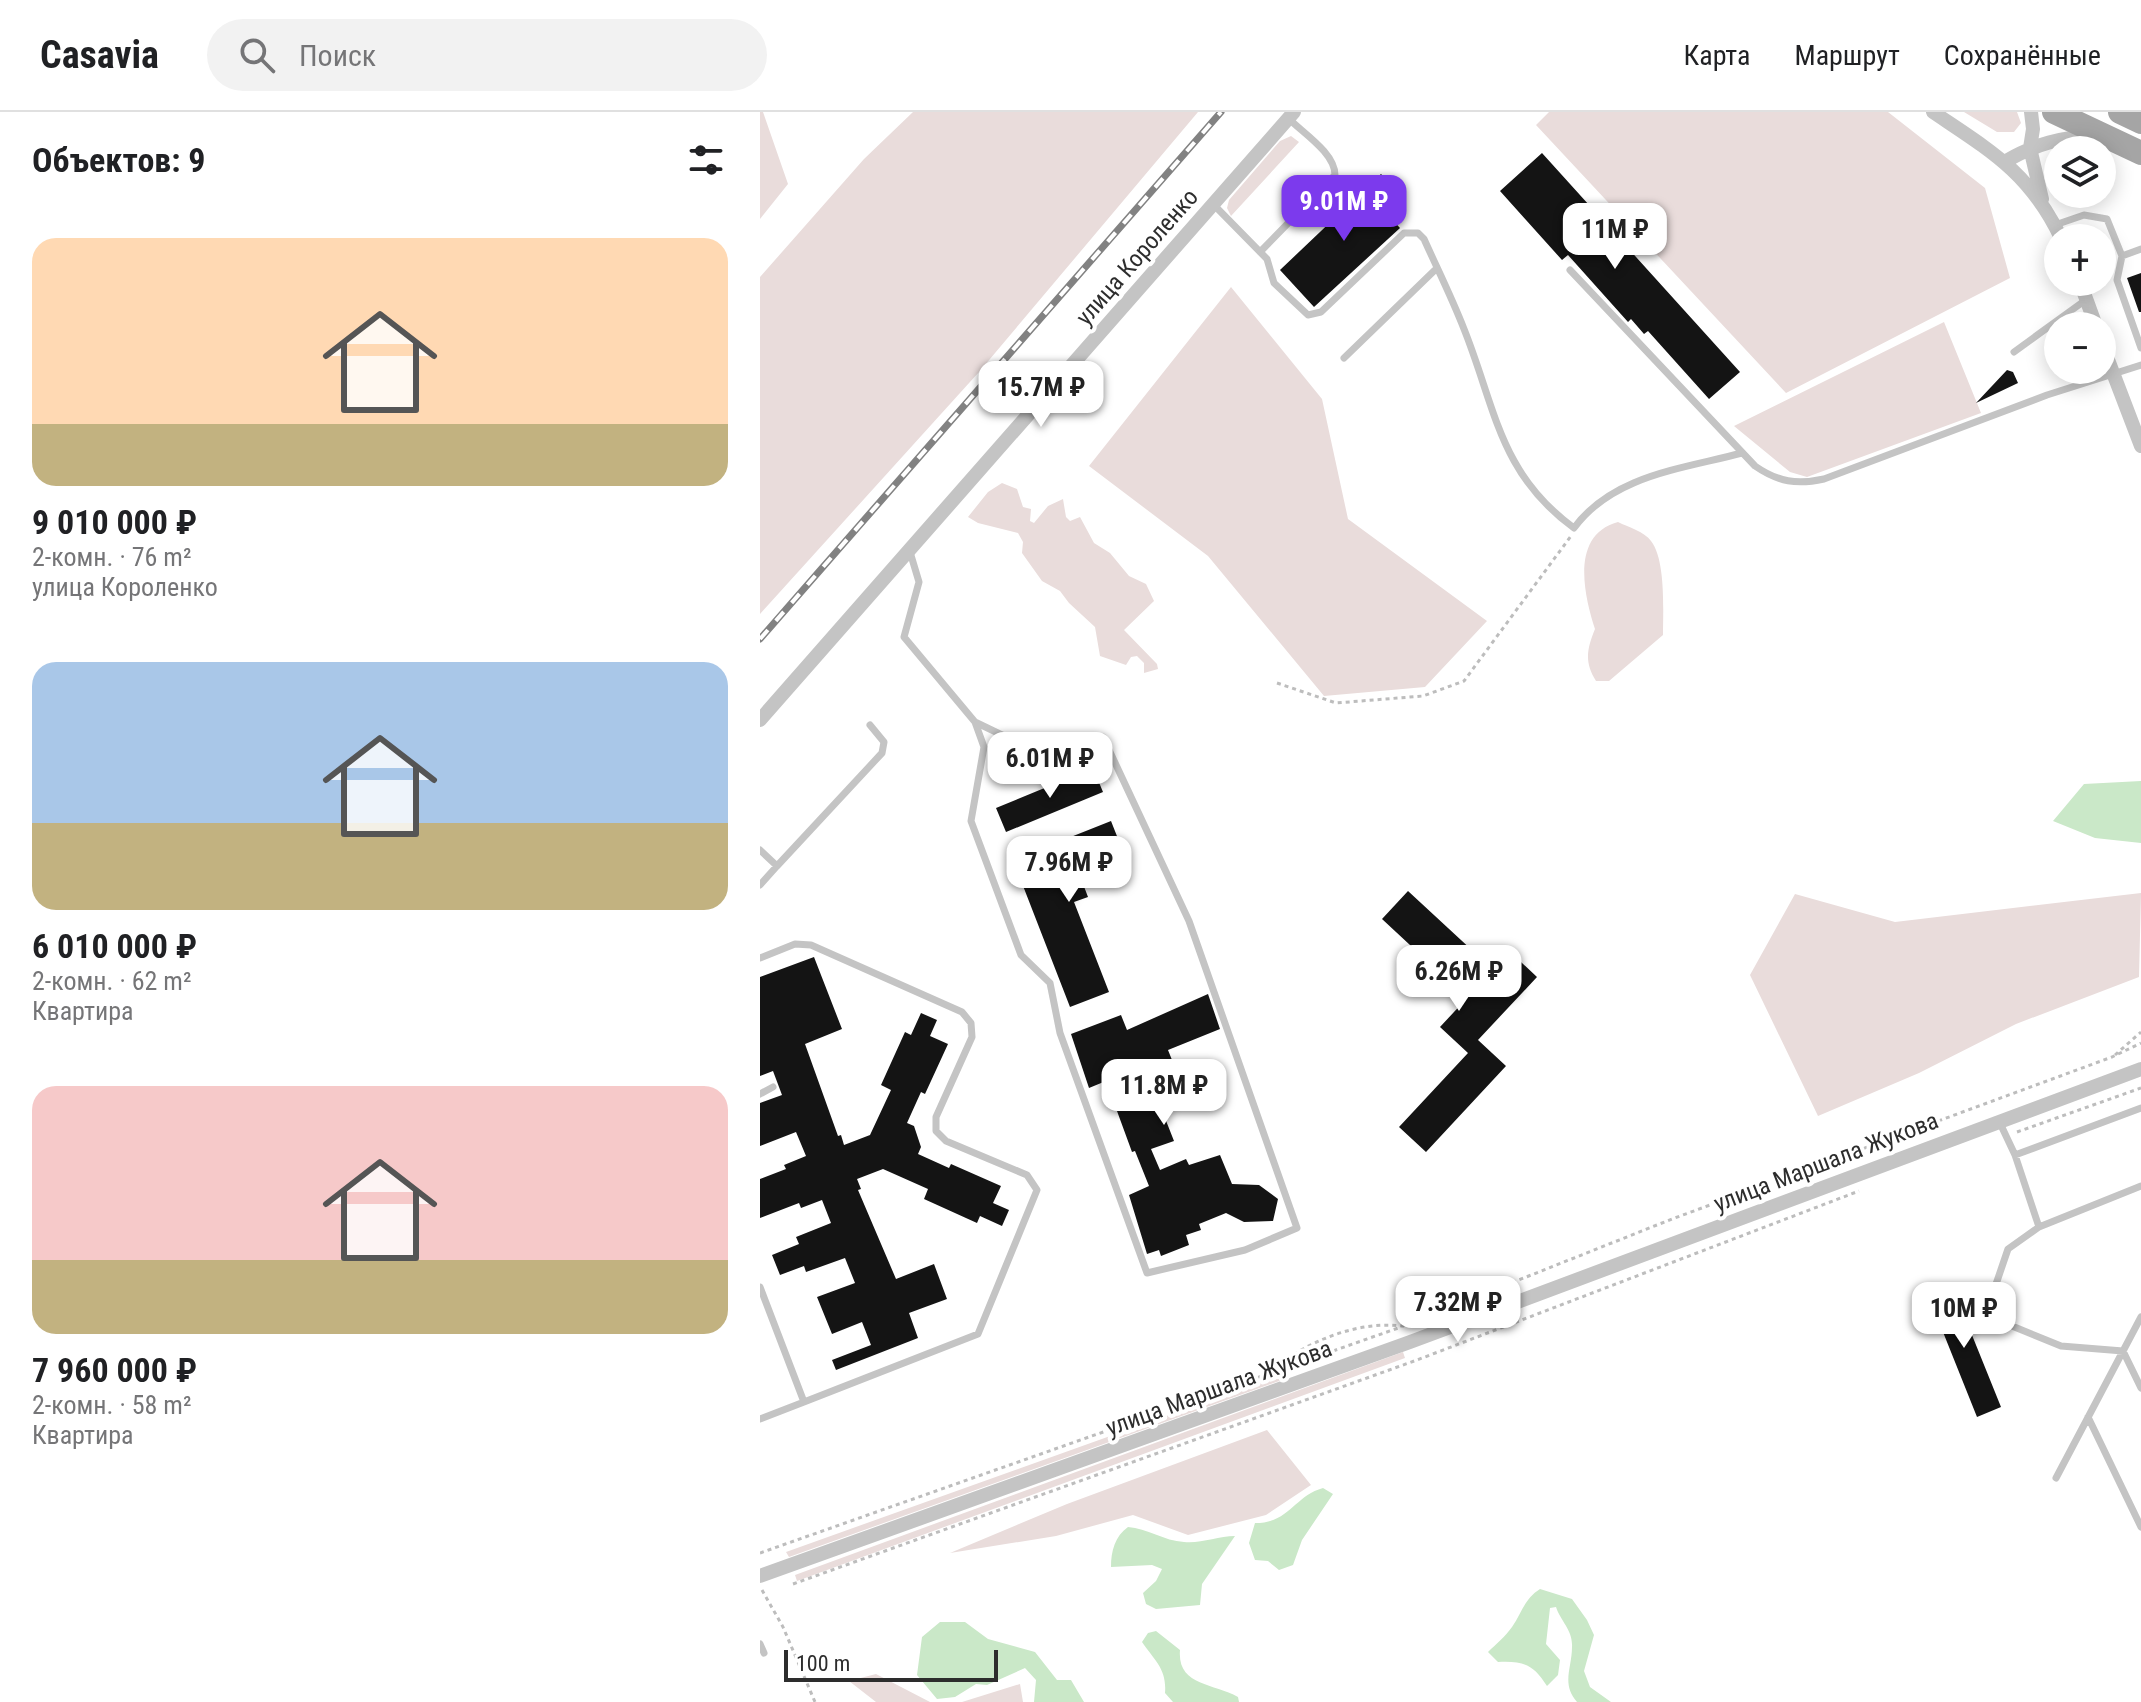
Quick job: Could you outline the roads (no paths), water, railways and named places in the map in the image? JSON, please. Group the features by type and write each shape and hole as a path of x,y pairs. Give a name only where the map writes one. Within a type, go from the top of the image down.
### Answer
{"main road":[{"path":"2054,112 2141,153"},
{"path":"2120,112 2141,122"}],"street":[{"path":"1933,112 2006,161 2043,204 2054,224"},
{"path":"2031,112 2033,129 2030,148 2043,204"},
{"name":"улица Короленко","path":"760,720 1291,115"},
{"path":"2006,161 2060,137 2103,135"},
{"path":"2086,296 2091,312"},
{"path":"2116,383 2141,446"},
{"name":"улица Маршала Жукова","path":"760,1576 1410,1342 2141,1069"}],"lane":[{"path":"1260,252 1335,175 1332,161 1291,115"},
{"path":"1213,204 1267,259 1274,283 1308,315 1321,312 1404,233 1418,233 1424,239 1464,329 1511,457 1532,492 1574,528 1593,506 1618,489 1742,453"},
{"path":"2070,224 2084,215 2107,219 2109,224"},
{"path":"2116,241 2122,256 2117,280 2141,348"},
{"path":"2122,256 2141,249"},
{"path":"1344,358 1437,268"},
{"path":"1570,270 1742,453 1768,475 1800,484 1824,479 2083,384"},
{"path":"2014,352 2087,299"},
{"path":"2116,374 2141,365"},
{"path":"910,550 919,582 904,637 975,722 984,747 971,821 1021,955 1050,983 1060,1033 1147,1273 1245,1250 1297,1228 1189,921 1103,737 1029,748 975,722"},
{"path":"760,885 882,753 884,742 870,725"},
{"path":"760,850 777,866"},
{"path":"760,958 795,944 811,945 962,1012 971,1023 972,1037 936,1117 936,1131 946,1141 1027,1175 1037,1190 978,1334 760,1419"},
{"path":"760,1094 773,1087"},
{"path":"2015,1155 2141,1108"},
{"path":"1999,1120 2015,1155 2039,1227"},
{"path":"2123,1351 2061,1346 2012,1326 1994,1290 2008,1249 2039,1227 2141,1186"},
{"path":"760,1287 804,1402"},
{"path":"2056,1478 2141,1317"},
{"path":"2123,1351 2141,1388"},
{"path":"2088,1417 2141,1527"},
{"path":"760,1644 764,1653"}],"railway":[{"path":"760,639 1221,112"}]}
